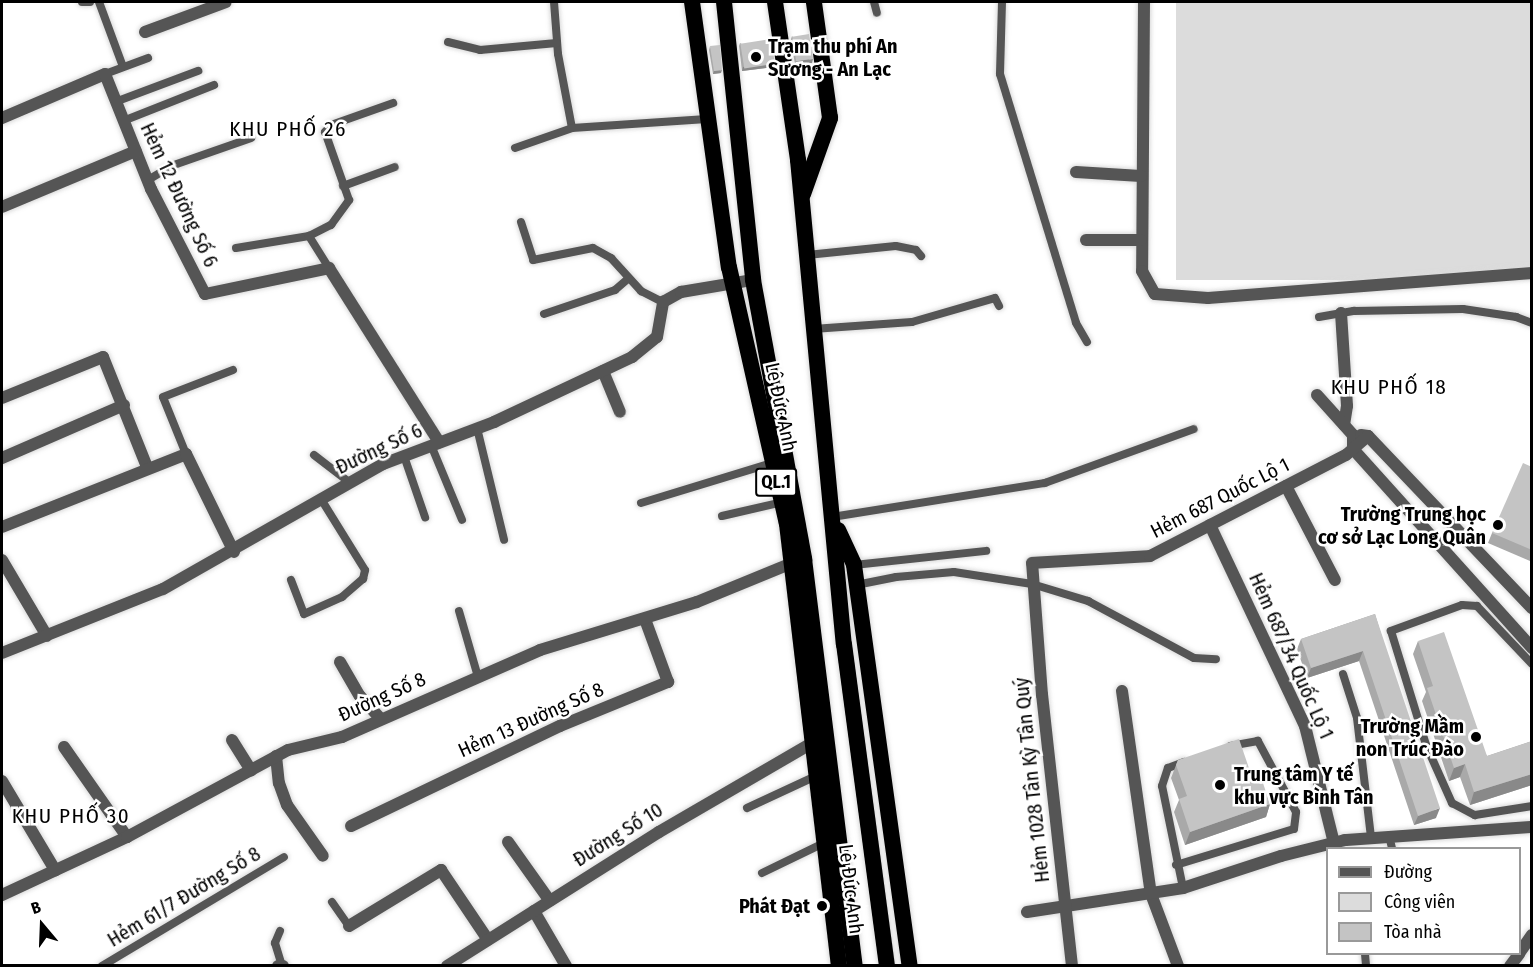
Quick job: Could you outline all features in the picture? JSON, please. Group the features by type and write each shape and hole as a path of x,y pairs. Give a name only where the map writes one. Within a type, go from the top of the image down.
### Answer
{"highway":[{"name":"Lê Đức Anh","path":"692,2 707,119 733,285 788,501 855,966"},
{"name":"Lê Đức Anh","path":"724,2 753,280 778,461"},
{"name":"Lê Đức Anh","path":"775,2 807,255 812,329 844,644 887,966"},
{"name":"Lê Đức Anh","path":"800,200 830,118 814,2"},
{"path":"832,517 854,565 910,966"},
{"name":"Lê Đức Anh","path":"798,561 812,742 839,966"}],"street":[{"path":"145,32 226,2"},
{"path":"1144,2 1142,271 1155,294 1208,298 1532,273"},
{"path":"2,118 105,74"},
{"name":"Hẻm 12 Đường Số 6","path":"105,74 148,180 205,294 329,268"},
{"path":"2,207 136,151"},
{"path":"1076,172 1141,176"},
{"path":"1086,240 1141,240"},
{"path":"329,268 435,444"},
{"path":"663,302 681,292 753,280"},
{"name":"Đường Số 6","path":"2,653 163,590 234,552 349,482 404,456 477,428 632,357 657,337 663,302"},
{"path":"1341,313 1347,405 1344,425"},
{"path":"2,398 103,357 147,467"},
{"path":"603,370 620,412"},
{"path":"1317,395 1353,435 1353,449 1532,648"},
{"path":"2,458 124,405"},
{"path":"1353,435 1368,436 1532,608"},
{"name":"Hẻm 687 Quốc Lộ 1","path":"1032,587 1032,562 1150,556 1286,486 1353,449 1368,436"},
{"path":"2,527 147,467 186,454 234,552"},
{"path":"1396,496 1410,481"},
{"path":"1286,486 1335,580"},
{"name":"Hẻm 687/34 Quốc Lộ 1","path":"1210,525 1305,726 1334,843"},
{"path":"2,560 47,636"},
{"name":"Đường Số 8","path":"2,895 127,837 276,756 342,737 540,650 645,619 798,561"},
{"name":"Hẻm 1028 Tân Kỳ Tân Quý","path":"1032,587 1072,966"},
{"name":"Hẻm 13 Đường Số 8","path":"351,826 560,726 668,682 645,619"},
{"path":"340,662 360,696 381,719"},
{"path":"1122,691 1151,894 1178,966"},
{"path":"232,740 251,770"},
{"name":"Đường Số 10","path":"447,966 812,742"},
{"path":"64,747 127,837"},
{"path":"276,756 279,783 287,805 323,856"},
{"path":"2,781 55,870"},
{"path":"1028,912 1067,908 1183,888 1281,856 1334,843 1371,838 1390,842 1532,827"},
{"path":"508,842 550,901"},
{"path":"349,926 441,870 488,940"},
{"path":"534,911 566,966"},
{"path":"1521,950 1532,935"}],"lane":[{"path":"82,2 90,2"},
{"path":"99,2 123,67"},
{"path":"554,2 557,42 572,128"},
{"path":"874,2 877,13"},
{"path":"1002,2 1000,74 1076,323 1087,342"},
{"path":"448,42 480,50 557,42"},
{"path":"105,74 148,58"},
{"path":"115,102 198,71"},
{"path":"123,121 214,85"},
{"path":"236,248 309,236 331,225 349,200 325,132 331,125 393,103"},
{"path":"514,148 572,128 707,119"},
{"path":"148,180 171,166 251,138"},
{"path":"344,186 395,167"},
{"path":"521,222 533,261 593,248 610,258 641,291 663,302"},
{"path":"309,236 329,268"},
{"path":"807,255 896,246 916,250 921,256"},
{"path":"544,314 615,290 629,278"},
{"path":"812,329 912,322 995,298 999,306"},
{"path":"1319,317 1341,313 1463,309 1516,317 1532,323"},
{"path":"186,454 163,397 233,370"},
{"path":"477,428 504,540"},
{"path":"832,517 1045,483 1194,429"},
{"path":"435,444 462,520"},
{"path":"314,454 349,482"},
{"path":"404,456 425,517"},
{"path":"641,503 778,461"},
{"path":"291,580 304,614 342,597 363,579 365,570 321,499"},
{"path":"722,516 788,501"},
{"path":"854,565 986,551"},
{"path":"856,585 896,577 954,572 1032,587 1096,605 1194,658 1216,658"},
{"path":"1532,664 1477,606 1462,605 1397,627 1390,637 1426,745 1452,803 1475,814 1532,806"},
{"path":"459,611 478,677"},
{"path":"1343,674 1357,717 1371,838"},
{"path":"1176,865 1294,829 1296,812 1258,741 1221,748"},
{"path":"1183,888 1176,865 1162,786 1168,768 1200,756"},
{"path":"747,808 816,776"},
{"path":"762,873 824,843"},
{"name":"Hẻm 61/7 Đường Số 8","path":"102,966 284,857"},
{"path":"332,902 349,926"},
{"path":"280,931 274,943 281,965"}],"green space":[{"path":"1176,2 1531,2 1531,280 1176,280"}],"building":[{"path":"809,34 813,59 796,61 792,37"},
{"path":"771,39 775,64 744,69 740,44"},
{"path":"720,45 722,70 714,71 710,46"},
{"path":"1523,463 1532,467 1532,550 1492,533"},
{"path":"1375,614 1440,808 1418,816 1363,651 1311,668 1301,639"},
{"path":"1444,632 1487,756 1532,741 1532,774 1474,792 1465,764 1454,768 1427,688 1433,686 1418,641"},
{"path":"1239,739 1251,774 1259,771 1270,804 1190,832 1179,799 1187,796 1176,765 1178,760"}],"place":[{"name":"Trạm thu phí An Sương - An Lạc","path":"756,57"},
{"name":"Trường Trung học cơ sở Lạc Long Quân","path":"1498,525"},
{"name":"Trường Mầm non Trúc Đào","path":"1476,737"},
{"name":"Trung tâm Y tế khu vực Bình Tân","path":"1220,785"},
{"name":"Phát Đạt","path":"822,906"}],"district":[{"name":"KHU PHỐ 26","path":"288,129"},
{"name":"KHU PHỐ 18","path":"1389,387"},
{"name":"KHU PHỐ 30","path":"71,816"}]}
